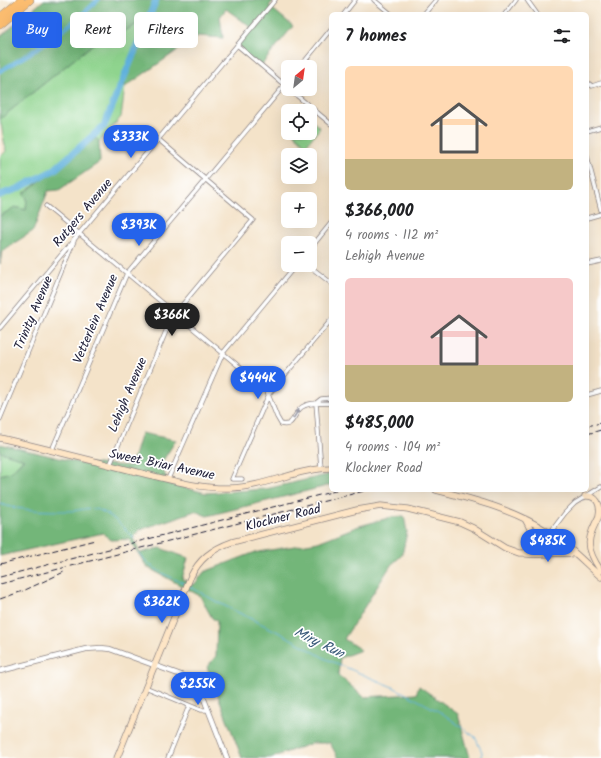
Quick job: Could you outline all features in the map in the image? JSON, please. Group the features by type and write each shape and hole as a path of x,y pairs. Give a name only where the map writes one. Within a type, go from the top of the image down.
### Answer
{"highway":[{"path":"0,18 21,0"},
{"path":"0,25 30,0"}],"main road":[{"name":"Sweet Briar Avenue","path":"0,438 211,488 237,488 257,485 294,474 321,468 329,468"},
{"path":"443,492 498,507 525,518 550,533 601,577"},
{"path":"585,496 592,497 598,501 600,507 600,514 590,534 589,543 592,556 601,571"},
{"name":"Klockner Road","path":"117,758 190,578 194,570 204,558 222,546 357,510 377,506 394,506 460,522 473,528 509,550 538,555 561,552 575,554"},
{"path":"525,518 531,530 532,538 525,553"},
{"path":"525,553 537,548 550,533"}],"street":[{"name":"Rutgers Avenue","path":"0,328 274,0"},
{"path":"346,12 356,0"},
{"path":"374,0 389,12"},
{"path":"426,12 436,0"},
{"path":"507,12 516,0"},
{"path":"527,0 536,12"},
{"path":"306,60 329,31"},
{"path":"237,45 281,83"},
{"path":"589,84 592,86 601,84"},
{"name":"Vetterlein Avenue","path":"52,450 127,273 206,179 281,95"},
{"path":"297,96 329,122"},
{"path":"589,130 601,127"},
{"path":"158,139 206,179"},
{"path":"589,164 601,210"},
{"name":"Lehigh Avenue","path":"110,465 172,317 253,220 206,179"},
{"path":"46,206 77,235 127,273 266,389 279,422 284,424 290,422 300,408 304,406 316,403 329,403"},
{"path":"589,217 601,214"},
{"path":"317,240 329,225"},
{"name":"Trinity Avenue","path":"0,419 77,235"},
{"path":"589,264 601,261"},
{"path":"168,479 223,353 290,272"},
{"path":"317,272 329,281"},
{"path":"242,479 232,479 269,394 329,322"},
{"path":"589,395 601,392"},
{"path":"316,403 321,399 329,398"},
{"path":"316,403 321,468"},
{"path":"550,533 568,510 585,496 601,487"},
{"path":"0,671 94,648 118,651 181,676 192,682 200,692 227,758"},
{"path":"145,687 189,706 201,710 208,710"},
{"path":"168,758 189,706"}],"green space":[{"path":"44,0 274,0 269,6 293,26 260,67 235,47 251,27 226,9 220,17 223,38 198,36 198,12 134,12 134,26 126,30 126,12 70,12 70,48 88,48 0,119 0,37 12,27 12,48 62,48 62,12 30,12"},
{"path":"134,26 134,48 138,48 129,59 123,76 125,87 121,117 99,142 96,138 23,194 27,198 26,210 15,207 0,216 0,157 6,151 0,119 88,48 126,48 126,30"},
{"path":"138,48 181,48 125,87 123,76 129,59"},
{"path":"96,138 99,142 100,162 59,190 48,191 33,231 2,251 0,264 0,216 15,207 26,210 27,198 23,194"},
{"path":"301,140 310,140 306,145"},
{"path":"141,433 176,440 160,465 170,484 206,493 266,489 329,474 329,486 207,516 195,511 139,530 133,538 140,553 160,548 188,558 182,579 194,585 204,572 253,553 318,542 356,527 392,517 404,516 407,532 402,555 391,565 344,639 361,650 340,658 338,675 364,697 416,694 419,686 458,714 470,758 338,758 330,743 313,743 270,758 242,758 207,667 216,656 217,621 212,618 200,596 147,567 129,539 111,540 103,533 0,556 0,475 11,472 24,459 0,452 0,444 80,463 131,466"},
{"path":"0,452 24,458 11,472 0,475"}],"waterway":[{"path":"0,71 52,38 76,20 98,0"},
{"path":"0,195 17,189 54,170 104,126 156,0"},
{"name":"Miry Run","path":"0,504 16,508 44,511 70,511 89,508 100,510 121,525 134,538"},
{"name":"Miry Run","path":"138,552 153,567 186,584"},
{"name":"Miry Run","path":"189,586 217,602 286,636 326,659 395,688 442,713 475,737 482,752 481,758"}],"railway":[{"path":"589,426 601,423"},
{"path":"589,433 601,430"},
{"path":"0,577 331,492"},
{"path":"0,584 360,492"},
{"path":"0,564 95,540"},
{"path":"0,599 23,591 64,572"}]}
